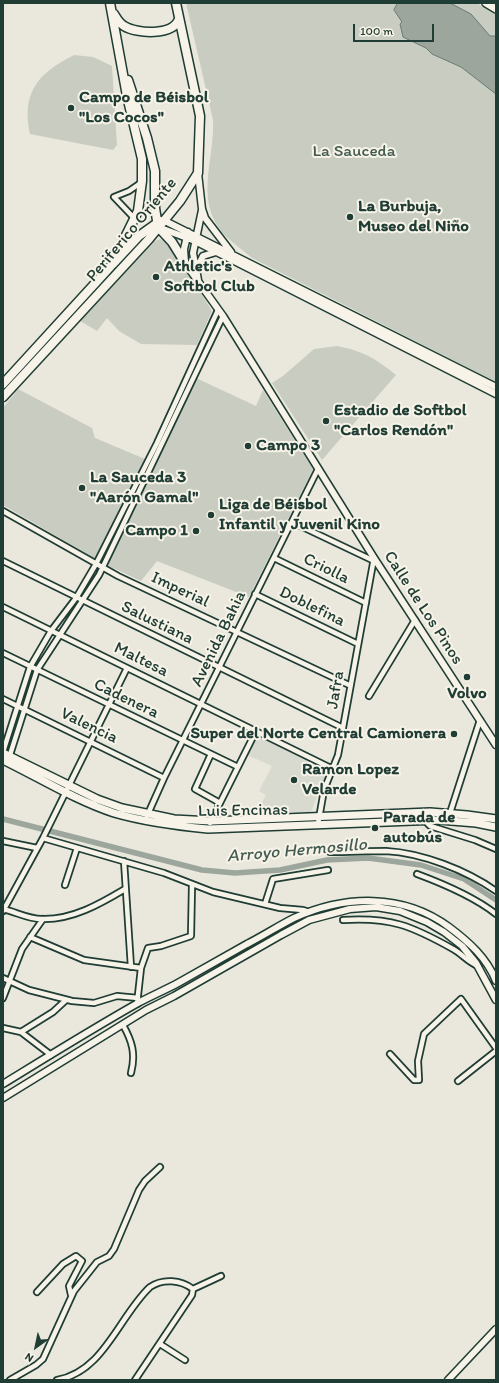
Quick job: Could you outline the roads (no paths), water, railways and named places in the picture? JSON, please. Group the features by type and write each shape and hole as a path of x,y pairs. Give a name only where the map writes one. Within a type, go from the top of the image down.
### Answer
{"highway":[{"name":"Periferico Oriente","path":"3,398 160,224 198,173 200,116 176,3"},
{"name":"Periferico Oriente","path":"3,384 111,266 135,219 140,199 142,181 139,142 127,96 111,7"},
{"path":"111,7 118,22 133,30 164,31 175,26 179,19"},
{"path":"120,61 147,138 155,171 155,208 160,224 185,263"},
{"path":"111,266 139,236 160,224"}],"main road":[{"path":"486,3 496,9"},
{"path":"5,757 67,788 97,798 146,818 211,821 318,816 450,813 496,819"},
{"name":"Luis Encinas","path":"146,818 208,829 425,821 456,821 496,827"}],"street":[{"path":"198,173 202,209 193,258 199,283"},
{"path":"135,219 114,196 129,191 142,181"},
{"path":"202,209 209,224 232,253"},
{"path":"160,224 232,253 496,387"},
{"path":"185,263 183,253 187,235"},
{"path":"196,238 216,252 496,394"},
{"path":"196,270 203,256 216,252"},
{"name":"Calle de Los Pinos","path":"185,263 223,316 373,559 415,620 496,745"},
{"path":"5,757 30,667 51,631 76,598 96,564 148,461 218,310"},
{"path":"5,757 24,709 37,670 83,601 102,568 154,463 223,316"},
{"path":"148,461 154,463"},
{"name":"Avenida Bahia","path":"146,818 164,778 184,741 255,594 318,469"},
{"name":"Imperial","path":"3,511 102,568 349,685"},
{"path":"292,522 373,559"},
{"name":"Criolla","path":"274,558 366,603"},
{"name":"Jafra","path":"318,824 318,816 324,790 338,755 349,685 366,603 373,559"},
{"name":"Salustiana","path":"3,561 343,728"},
{"name":"Doblefina","path":"255,594 358,644"},
{"name":"Maltesa","path":"3,607 59,636 333,769"},
{"path":"369,696 415,620"},
{"name":"Cadenera","path":"3,653 238,767"},
{"path":"125,889 85,910 62,917 43,919 32,918 4,910 43,838 127,668"},
{"name":"Valencia","path":"3,699 164,778"},
{"path":"450,813 480,720"},
{"path":"208,829 256,731"},
{"path":"211,754 195,789 220,803"},
{"path":"425,821 430,826 475,840 496,849"},
{"path":"43,838 164,873 213,892 280,908 309,912"},
{"path":"3,841 37,848"},
{"path":"65,884 77,848"},
{"path":"330,852 388,851 418,857 451,867 475,878 496,891"},
{"path":"124,861 131,967"},
{"path":"265,904 273,879 328,870"},
{"path":"417,874 459,892 496,914"},
{"path":"137,1001 141,968 148,948 161,946 191,936 192,885"},
{"path":"3,1084 137,1001 211,964 294,918 343,902 362,900 392,902 407,906 437,919 456,933 481,956 495,978 486,980"},
{"path":"3,1098 146,1010 216,973 309,920 338,911 361,907 388,908 427,922 444,932 462,946 479,967 496,1000"},
{"path":"3,998 18,957 43,919"},
{"path":"343,920 373,919 413,927 456,951 468,962 479,967"},
{"path":"30,938 84,960 141,968"},
{"path":"211,964 216,973"},
{"path":"3,978 9,982 42,995 66,1000 94,1003 117,996 137,1001"},
{"path":"390,1054 414,1080 419,1080 418,1061 424,1034 461,999 496,1050 458,1081"},
{"path":"21,1032 53,1012 66,1000"},
{"path":"123,1025 130,1039 133,1051 134,1064 131,1073"},
{"path":"3,1028 21,1032 51,1055"},
{"path":"10,1380 36,1365 43,1359 72,1296 97,1262 109,1256 114,1250 139,1190 145,1181 160,1168"},
{"path":"37,1292 63,1264 76,1256 80,1257 82,1261 69,1286 72,1296"},
{"path":"57,1380 78,1373 94,1359 147,1289 153,1285 165,1282 176,1282 193,1288 222,1276"},
{"path":"135,1380 192,1295 193,1288"},
{"path":"448,1380 496,1329"},
{"path":"160,1344 185,1360"}],"waterway":[{"name":"Arroyo Hermosillo","path":"3,819 202,870 235,873 280,870 327,860 368,858 421,865 464,879 496,900"}],"place":[{"name":"Campo de Béisbol \"Los Cocos\"","path":"71,108"},
{"name":"La Burbuja, Museo del Niño","path":"350,217"},
{"name":"Athletic's Softbol Club","path":"156,277"},
{"name":"Estadio de Softbol \"Carlos Rendón\"","path":"326,421"},
{"name":"Campo 3","path":"248,446"},
{"name":"La Sauceda 3 \"Aarón Gamal\"","path":"82,488"},
{"name":"Liga de Béisbol Infantil y Juvenil Kino","path":"211,515"},
{"name":"Campo 1","path":"196,531"},
{"name":"Volvo","path":"467,677"},
{"name":"Super del Norte Central Camionera","path":"454,734"},
{"name":"Ramon Lopez Velarde","path":"294,780"},
{"name":"Parada de autobús","path":"375,828"}],"park label":[{"name":"La Sauceda","path":"354,152"}]}
